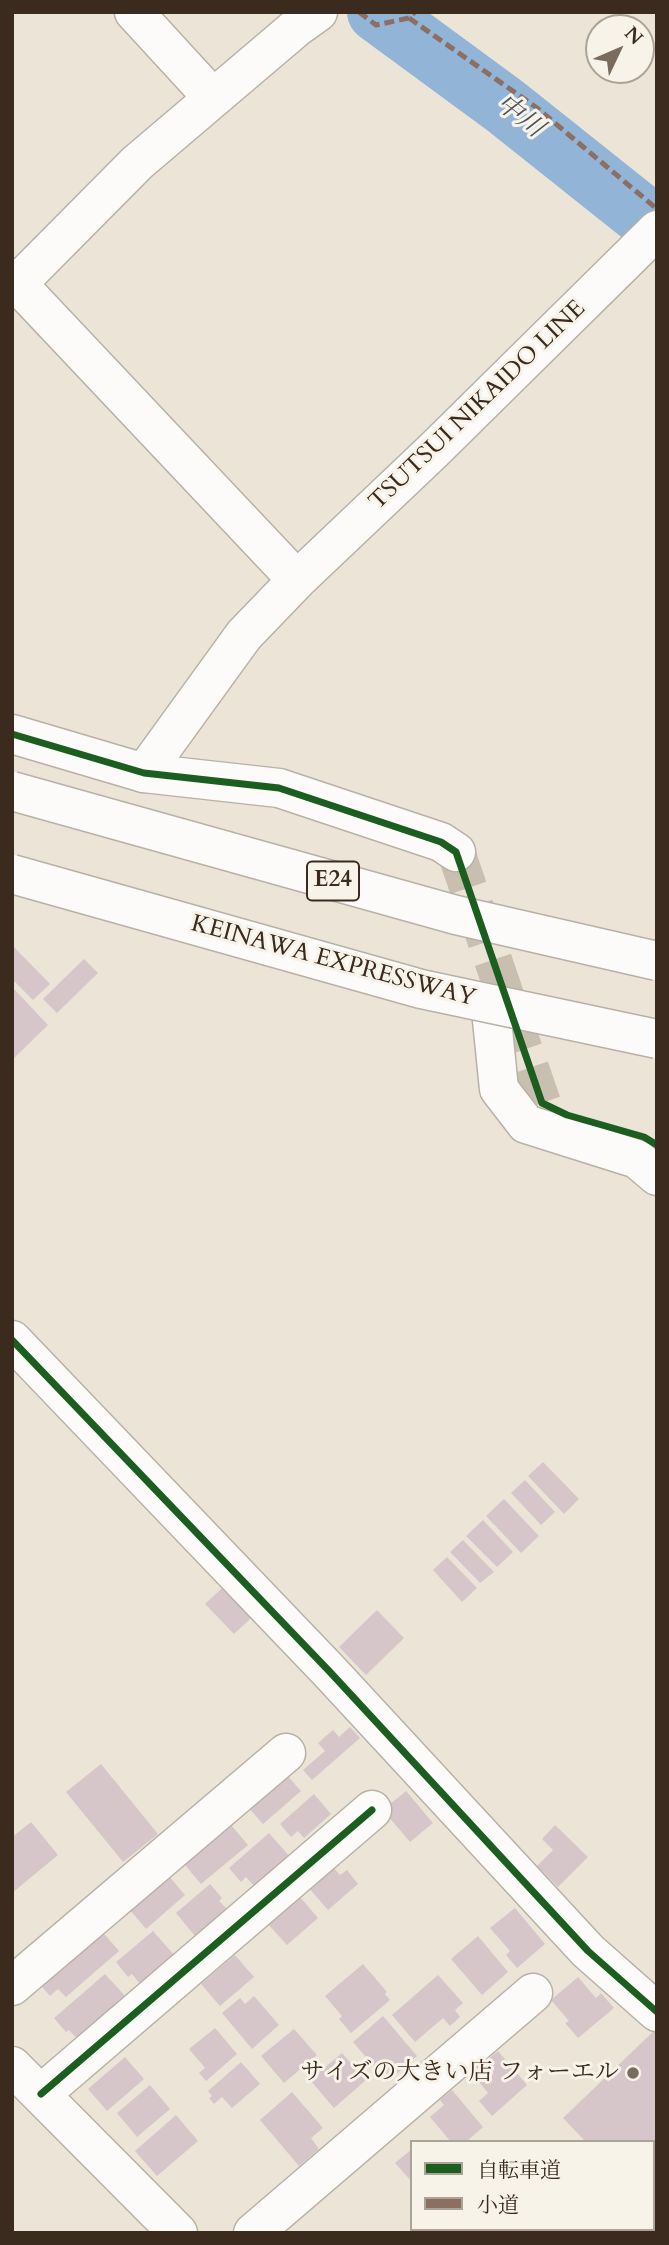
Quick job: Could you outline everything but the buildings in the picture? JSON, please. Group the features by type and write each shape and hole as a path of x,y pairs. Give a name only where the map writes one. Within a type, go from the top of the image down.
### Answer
{"main road":[{"path":"134,12 213,98"},
{"path":"297,580 15,280 137,163 318,12"},
{"name":"TSUTSUI NIKAIDO LINE","path":"144,773 244,635 297,580 443,442 653,234"},
{"path":"12,734 144,773 279,788 441,842 456,852"},
{"name":"E24","path":"12,791 456,915 657,961"},
{"name":"KEINAWA EXPRESSWAY","path":"12,874 421,989 657,1038"},
{"path":"492,1020 499,1089 526,1124 637,1158 657,1176"},
{"path":"542,1103 567,1115 644,1137 657,1145"},
{"path":"12,1340 330,1672 588,1951 657,2012"},
{"path":"12,1986 286,1753"},
{"path":"41,2094 372,1810"},
{"path":"253,2233 533,1993"},
{"path":"12,2066 41,2094 160,2227"}],"waterway":[{"name":"中川","path":"377,12 505,106 657,227"}],"tunnel":[{"path":"456,852 542,1103"}],"marked path":[{"path":"359,12 376,25 409,18 415,12"},
{"path":"409,18 537,108 657,209"}],"cycle path":[{"path":"12,734 144,773 279,788 441,842 456,852 542,1103 567,1115 644,1137 657,1145"},
{"path":"12,1340 330,1672 588,1951 657,2012"},
{"path":"41,2094 372,1810"}],"place":[{"name":"サイズの大きい店 フォーエル","path":"633,2073"}]}
